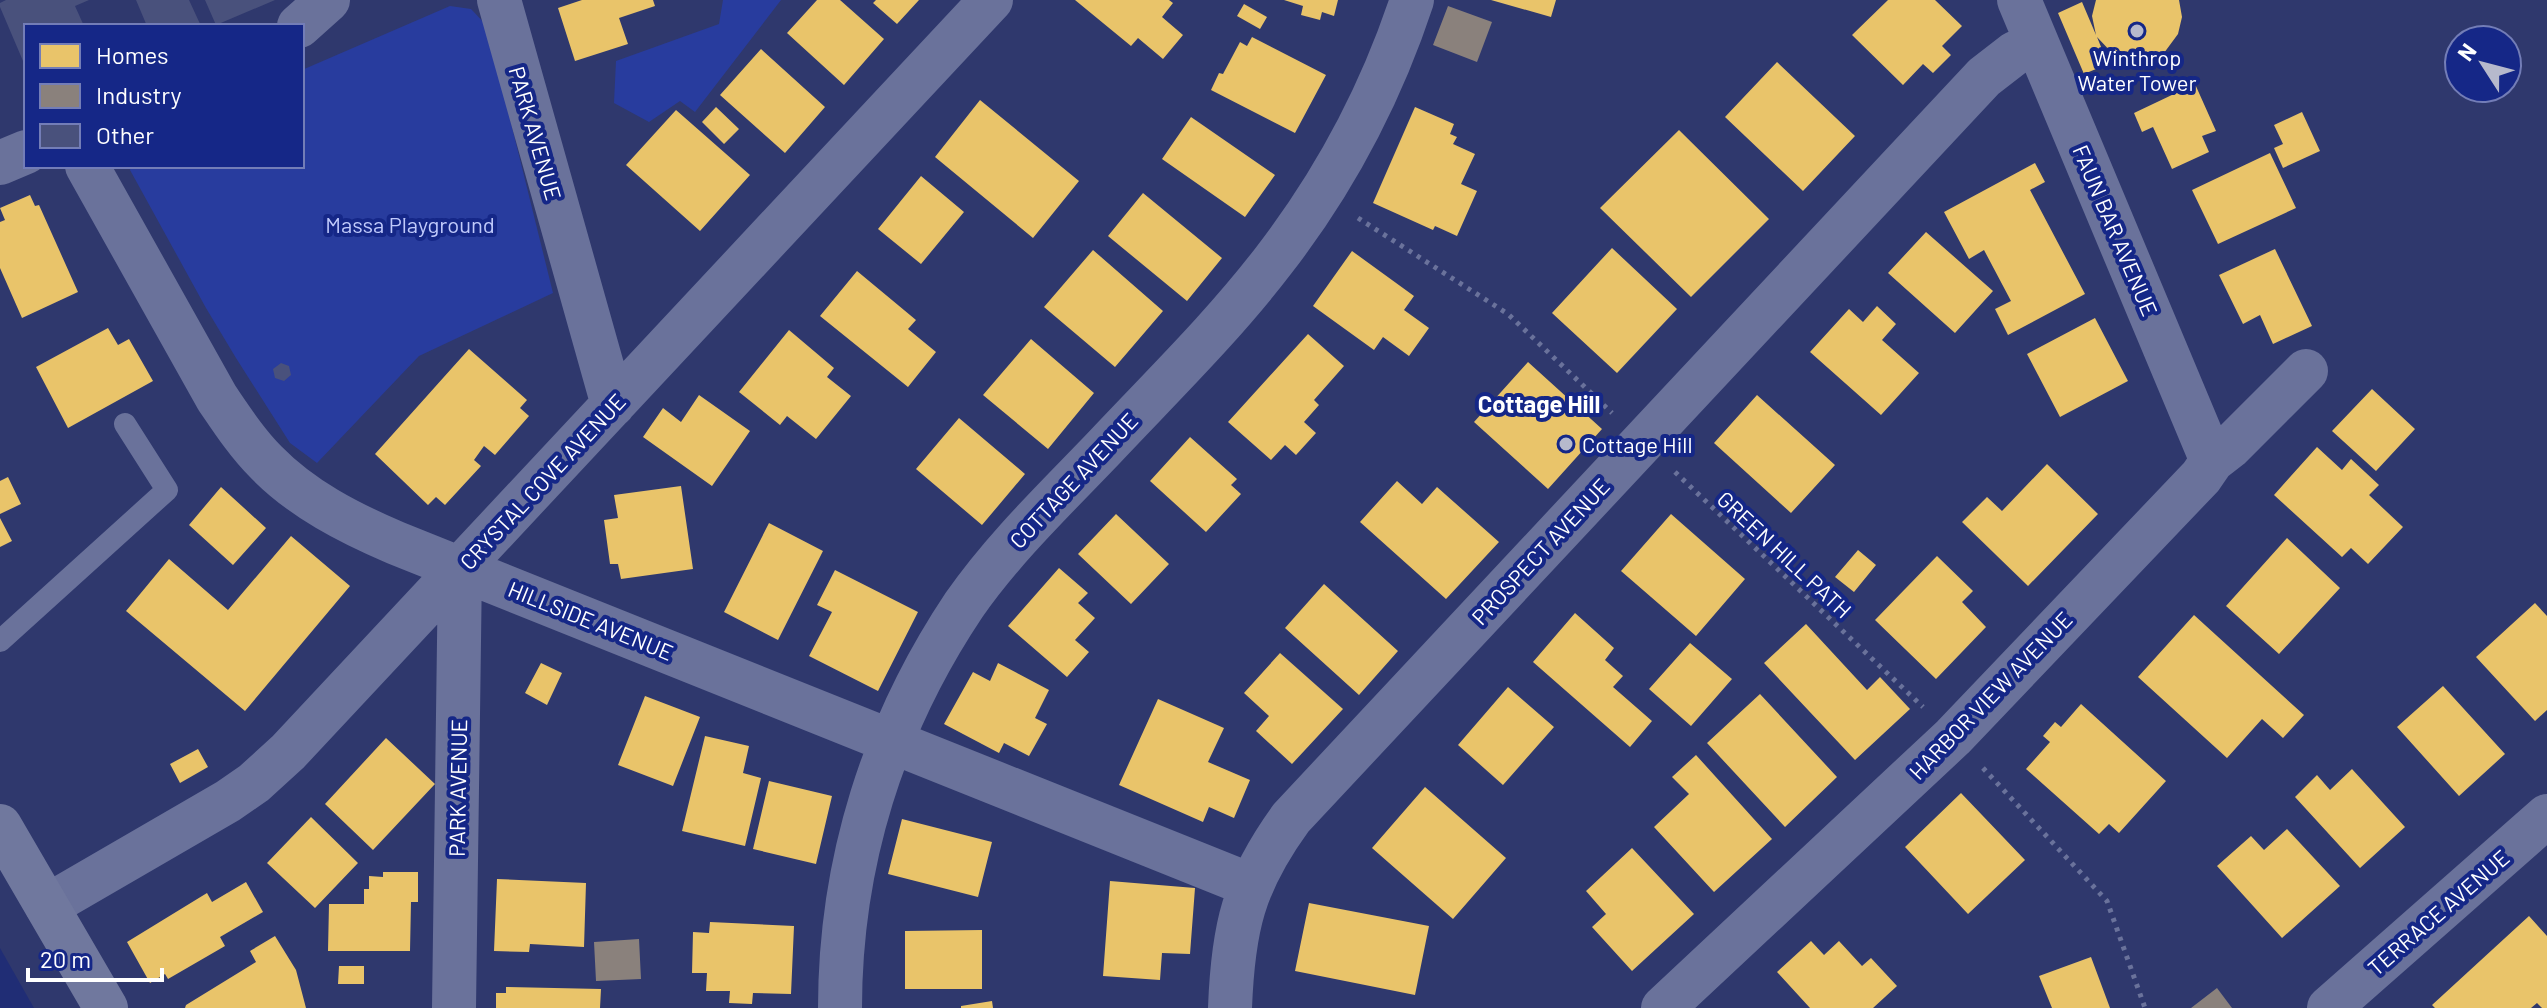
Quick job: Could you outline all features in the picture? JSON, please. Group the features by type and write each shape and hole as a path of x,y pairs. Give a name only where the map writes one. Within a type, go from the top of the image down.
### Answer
{"main road":[{"path":"0,826 106,1008"}],"street":[{"path":"301,24 328,0"},
{"name":"PARK AVENUE","path":"499,0 613,405"},
{"name":"CRYSTAL COVE AVENUE","path":"47,906 228,801 254,783 288,752 991,0"},
{"name":"COTTAGE AVENUE","path":"840,1008 842,947 853,862 890,740 934,652 985,578 1234,308 1296,230 1361,125 1393,55 1412,0"},
{"name":"FAUN BAR AVENUE","path":"2019,0 2212,461"},
{"name":"PROSPECT AVENUE","path":"1230,1008 1238,926 1250,885 1267,853 1298,810 1984,77 2015,53 2037,43"},
{"path":"0,163 24,153"},
{"name":"HILLSIDE AVENUE","path":"88,168 217,398 248,443 306,495 349,521 460,568 1250,885"},
{"name":"HARBOR VIEW AVENUE","path":"1663,1008 1953,737 2201,477 2212,461 2306,371"},
{"name":"PARK AVENUE","path":"454,1008 460,568"},
{"name":"TERRACE AVENUE","path":"2329,1008 2547,816"}],"lane":[{"path":"0,641 167,490 125,424"}],"path":[{"path":"1354,216 1508,314 1612,412"},
{"name":"GREEN HILL PATH","path":"1643,442 1928,711"},
{"path":"1987,772 2107,901 2145,1008"}],"green space":[{"path":"723,0 781,0 695,112 680,101 649,122 614,103 616,61 719,24"},
{"name":"Massa Playground","path":"450,6 471,9 487,26 553,293 419,356 317,463 290,443 206,308 130,170 304,168 304,69"}],"shaded area":[{"path":"0,948 34,1008 0,1008"}],"building: Homes":[{"path":"582,0 653,0 655,6 619,18 628,44 575,61 558,8"},
{"path":"817,0 840,0 884,39 844,85 787,33"},
{"path":"876,0 919,0 897,24 873,3"},
{"path":"1075,0 1169,0 1173,3 1162,17 1183,35 1163,59 1138,38 1131,46"},
{"path":"1284,0 1338,0 1334,16 1322,12 1320,20 1301,15 1303,6"},
{"path":"1491,0 1556,0 1551,17"},
{"path":"1888,0 1935,0 1962,26 1942,46 1951,55 1933,73 1923,64 1903,85 1852,35"},
{"name":"Winthrop Water Tower","path":"2096,0 2179,0 2182,17 2178,34 2164,53 2136,61 2114,55 2097,37 2108,64 2084,74 2058,13 2082,2 2096,35 2092,16"},
{"path":"1244,4 1267,17 1260,29 1237,16"},
{"path":"1252,37 1326,75 1295,133 1211,90 1240,42 1247,46"},
{"path":"761,49 825,107 785,153 720,95"},
{"path":"1777,62 1855,136 1803,191 1725,117"},
{"path":"2195,84 2216,131 2202,136 2209,152 2172,169 2153,127 2142,132 2134,113"},
{"path":"980,100 1079,181 1033,238 935,157"},
{"path":"716,107 739,129 724,144 702,122"},
{"path":"1415,107 1454,124 1450,134 1457,137 1453,144 1475,154 1461,184 1477,191 1457,236 1435,226 1433,230 1373,203"},
{"path":"676,110 750,175 700,231 626,165"},
{"path":"2302,112 2320,151 2283,168 2274,148 2283,144 2274,125"},
{"path":"1191,117 1275,175 1245,217 1162,159"},
{"path":"1679,130 1769,219 1691,297 1600,208"},
{"path":"2270,153 2296,208 2218,244 2192,190"},
{"path":"2035,163 2045,182 2030,190 2085,294 2008,335 1995,309 2011,301 1984,250 1969,259 1944,212"},
{"path":"921,176 964,212 921,264 878,229"},
{"path":"1143,193 1222,258 1187,301 1108,236"},
{"path":"30,195 35,206 39,205 78,292 22,318 0,268 0,222 5,220 0,208"},
{"path":"1926,232 1993,291 1955,333 1888,273"},
{"path":"1612,248 1677,309 1617,373 1552,313"},
{"path":"2275,249 2312,326 2273,344 2260,315 2243,324 2219,275"},
{"path":"1093,250 1163,311 1115,367 1044,307"},
{"path":"1352,251 1414,296 1404,310 1429,328 1409,356 1383,337 1374,350 1313,306"},
{"path":"857,271 916,320 908,329 936,352 908,387 820,316"},
{"path":"1877,306 1896,324 1882,340 1919,373 1881,415 1810,352 1849,309 1863,322"},
{"path":"2095,318 2128,381 2060,417 2027,354"},
{"path":"108,328 118,345 129,339 153,381 68,428 36,367"},
{"path":"789,330 834,368 827,377 851,396 816,439 787,416 780,425 739,392"},
{"path":"1308,334 1344,366 1314,400 1319,405 1304,422 1316,433 1296,455 1285,445 1271,460 1228,422"},
{"path":"1031,339 1094,393 1048,449 983,395"},
{"path":"469,349 527,400 520,408 529,416 495,455 484,446 474,460 481,466 445,505 436,497 428,505 375,454"},
{"path":"1528,362 1602,429 1548,489 1474,422"},
{"path":"2372,389 2415,429 2376,471 2332,431"},
{"path":"699,395 750,431 712,486 643,437 663,408 681,422"},
{"path":"1757,395 1835,465 1791,513 1714,443"},
{"path":"959,418 1025,474 982,525 916,469"},
{"path":"1190,437 1237,479 1231,485 1241,494 1206,532 1150,481"},
{"path":"2317,447 2342,470 2351,459 2379,485 2369,495 2403,527 2368,564 2351,548 2342,557 2274,495"},
{"path":"2047,464 2098,514 2028,586 1962,522 1987,497 2002,511"},
{"path":"8,477 21,504 0,514 0,481"},
{"path":"1397,481 1422,504 1437,487 1499,542 1446,599 1360,522"},
{"path":"681,486 693,569 621,579 618,564 610,564 604,520 618,518 614,495"},
{"path":"221,487 266,528 233,565 189,525"},
{"path":"1116,514 1169,564 1131,604 1078,554"},
{"path":"1671,514 1745,579 1696,636 1621,571"},
{"path":"0,518 12,541 0,547"},
{"path":"769,523 823,551 778,640 724,612"},
{"path":"291,536 350,586 245,711 126,611 169,559 228,610"},
{"path":"2287,538 2340,588 2279,654 2226,606"},
{"path":"1858,550 1876,565 1854,592 1835,577"},
{"path":"1937,556 1973,591 1962,602 1986,627 1936,679 1875,620"},
{"path":"1059,568 1088,593 1078,603 1095,618 1075,640 1089,652 1067,677 1008,626"},
{"path":"835,570 918,612 878,691 809,656 832,612 817,605"},
{"path":"1324,584 1398,651 1359,695 1285,628"},
{"path":"2535,603 2547,616 2547,710 2535,721 2476,657"},
{"path":"1575,613 1614,648 1605,660 1623,676 1613,687 1652,721 1630,747 1533,662"},
{"path":"2194,615 2304,715 2283,738 2262,719 2227,758 2138,677"},
{"path":"1806,624 1867,690 1880,677 1910,709 1855,760 1764,663"},
{"path":"1690,643 1732,679 1691,726 1649,689"},
{"path":"1280,653 1343,709 1292,764 1256,731 1269,716 1244,693"},
{"path":"541,663 562,673 547,705 525,693"},
{"path":"998,663 1049,690 1035,718 1047,724 1029,756 1004,743 999,753 944,724 973,672 990,681"},
{"path":"2443,686 2505,754 2459,796 2397,727"},
{"path":"1508,687 1554,727 1503,785 1458,745"},
{"path":"1760,694 1837,777 1785,827 1707,743"},
{"path":"645,696 700,717 673,786 618,765"},
{"path":"1158,699 1224,728 1208,762 1250,780 1234,818 1209,807 1203,822 1119,785"},
{"path":"2081,704 2166,781 2119,833 2109,824 2099,834 2026,769 2050,742 2043,736 2055,722 2061,727"},
{"path":"705,736 749,746 743,773 761,778 745,846 682,831"},
{"path":"386,738 435,784 373,850 325,804"},
{"path":"198,749 208,767 180,783 170,764"},
{"path":"1696,755 1772,839 1714,892 1654,827 1689,794 1672,777"},
{"path":"2352,769 2405,827 2360,868 2295,797 2317,775 2330,790"},
{"path":"769,781 832,796 816,864 753,849"},
{"path":"1425,787 1506,858 1453,919 1372,848"},
{"path":"1961,793 2025,860 1968,914 1905,847"},
{"path":"311,817 358,863 315,908 267,863"},
{"path":"902,819 992,842 978,897 888,874"},
{"path":"2287,829 2340,886 2282,938 2217,866 2251,836 2264,850"},
{"path":"1632,848 1694,914 1632,971 1592,927 1606,914 1586,891"},
{"path":"383,872 418,872 418,902 411,902 410,951 328,951 329,904 364,904 364,889 369,889 369,876 383,877"},
{"path":"497,879 586,883 584,947 530,944 529,952 494,951"},
{"path":"1110,881 1195,888 1190,954 1162,953 1160,980 1103,976"},
{"path":"246,882 263,912 220,937 225,946 168,979 165,974 150,983 127,942 207,893 212,902"},
{"path":"1309,903 1429,926 1415,995 1295,971"},
{"path":"2529,916 2547,936 2547,1008 2537,1003 2531,1008 2435,1008 2432,1005"},
{"path":"710,922 794,926 791,994 753,993 752,1004 729,1003 730,991 706,991 707,973 692,973 693,932 709,933"},
{"path":"982,930 982,989 905,989 905,931"},
{"path":"275,936 296,970 306,1008 185,1008 256,962 250,951"},
{"path":"1811,941 1824,955 1839,941 1862,966 1871,958 1897,986 1873,1008 1810,1008 1777,972"},
{"path":"2091,957 2110,1008 2052,1008 2039,976"},
{"path":"339,966 364,966 364,984 338,984"},
{"path":"506,987 601,989 600,1008 496,1008 496,993 506,993"},
{"path":"992,1001 993,1008 961,1008 961,1006"}],"building: Industry":[{"path":"1448,6 1492,22 1477,62 1433,45"},
{"path":"639,939 641,979 596,981 594,942"},
{"path":"2217,988 2232,1008 2191,1008"}],"building: Other":[{"path":"6,0 89,0 75,6 83,24 24,24 24,63 0,3"},
{"path":"136,0 189,0 200,24 146,24"},
{"path":"205,0 275,0 218,24 216,24"},
{"path":"281,363 289,366 291,375 284,381 275,378 273,369"}],"place":[{"name":"Winthrop Water Tower","path":"2137,31"},
{"name":"Cottage Hill","path":"1566,444"}],"district":[{"name":"Cottage Hill","path":"1539,403"}]}
